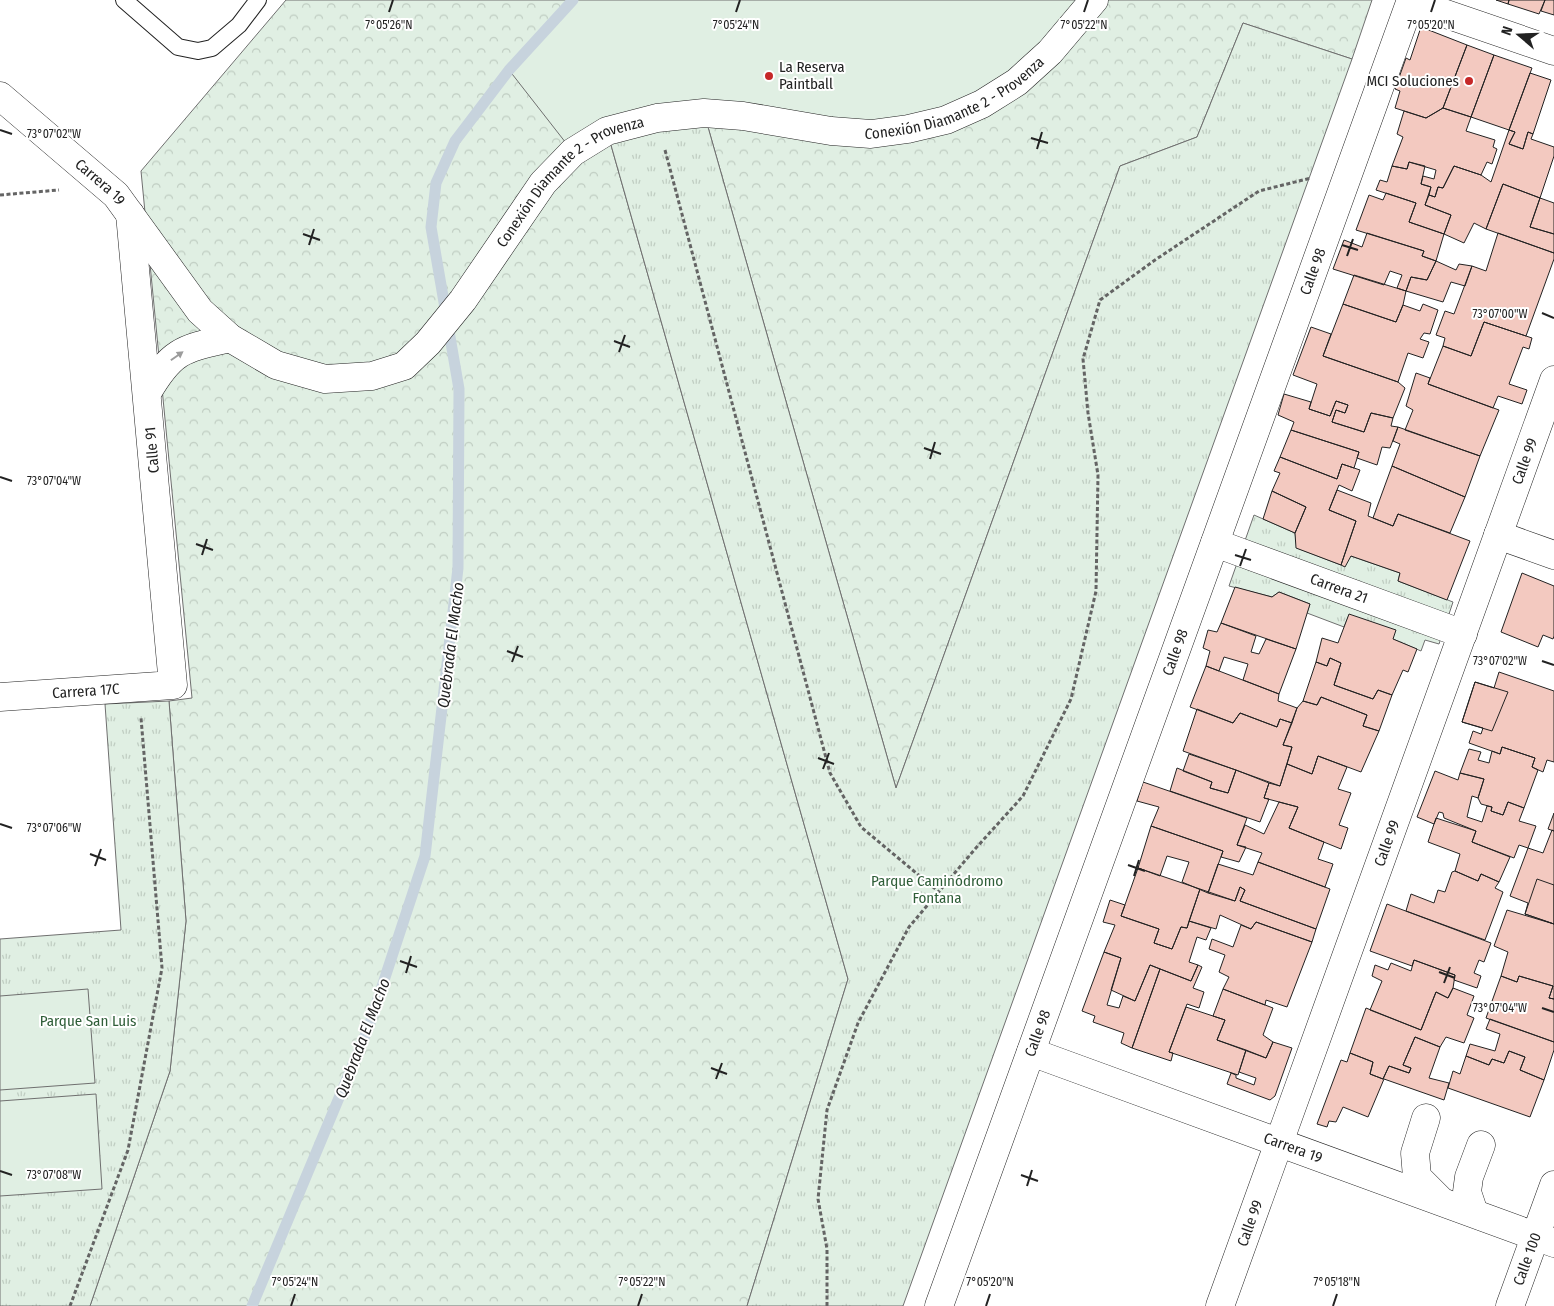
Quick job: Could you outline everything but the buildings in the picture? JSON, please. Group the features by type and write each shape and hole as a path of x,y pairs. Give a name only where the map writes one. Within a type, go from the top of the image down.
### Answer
{"street":[{"name":"Conexión Diamante 2 - Provenza","path":"130,214 200,311 230,338 276,365 325,379 372,376 404,366 428,343 463,300 543,184 573,152 607,131 657,118 704,113 733,115 832,132 871,134 908,129 946,120 982,104 1017,82 1050,52 1094,0"},
{"path":"1411,1 1554,51"},
{"name":"Calle 98","path":"939,1306 1411,1"},
{"name":"Carrera 19","path":"0,96 116,195 130,214"},
{"name":"Calle 91","path":"130,214 173,685"},
{"path":"146,394 166,364 178,354 191,348 230,338"},
{"name":"Calle 99","path":"1220,1306 1554,380"},
{"path":"1498,535 1554,555"},
{"name":"Carrera 21","path":"1215,543 1463,634"},
{"name":"Carrera 17C","path":"0,697 173,685"},
{"name":"Carrera 19","path":"1031,1052 1545,1239"},
{"path":"1426,1118 1415,1153 1417,1177 1441,1202"},
{"path":"1474,1214 1467,1192 1469,1177 1481,1145"},
{"name":"Calle 100","path":"1510,1306 1545,1239 1554,1185"}],"lane":[{"path":"124,0 178,46 198,51 212,48 239,25 258,0"}],"path":[{"path":"657,118 830,773 862,827 939,892"},
{"path":"827,1306 827,1249 818,1199 827,1110 858,1023 909,927 974,849 1024,796 1071,699 1096,591 1098,475 1088,413 1083,359 1100,300 1155,260 1259,191 1350,168"},
{"path":"0,195 106,186"},
{"path":"70,1306 128,1150 162,968 138,688"}],"green space":[{"path":"286,0 1372,0 1352,59 1243,23 1197,137 1120,166 896,788 704,113 607,131 848,979 747,1306 90,1306 170,1071 186,921 169,701 192,698 141,171"},
{"name":"La Reserva Paintball","path":"573,0 1094,0 1050,52 908,129 704,113 573,152 509,70"},
{"name":"Parque Caminódromo Fontana","path":"1243,23 1352,59 903,1306 747,1306 848,979 607,131 704,113 896,788 1120,166 1197,137"},
{"path":"1254,515 1295,533 1297,548 1341,565 1351,556 1400,573 1398,581 1453,602 1439,644 1425,640 1421,651 1393,639 1349,615 1344,627 1307,613 1310,604 1279,592 1272,597 1229,586"},
{"name":"Parque San Luis","path":"169,701 186,921 170,1071 90,1306 0,1306 0,939 121,930 105,704"},
{"path":"88,989 95,1083 0,1090 0,996"},
{"path":"96,1094 102,1189 0,1196 0,1101"}],"waterway":[{"name":"Quebrada El Macho","path":"252,1306 369,1026 425,856 458,568 459,389 431,227 436,183 455,141 509,70 573,0"}],"place":[{"name":"La Reserva Paintball","path":"769,76"},
{"name":"MCI Soluciones","path":"1469,81"}]}
